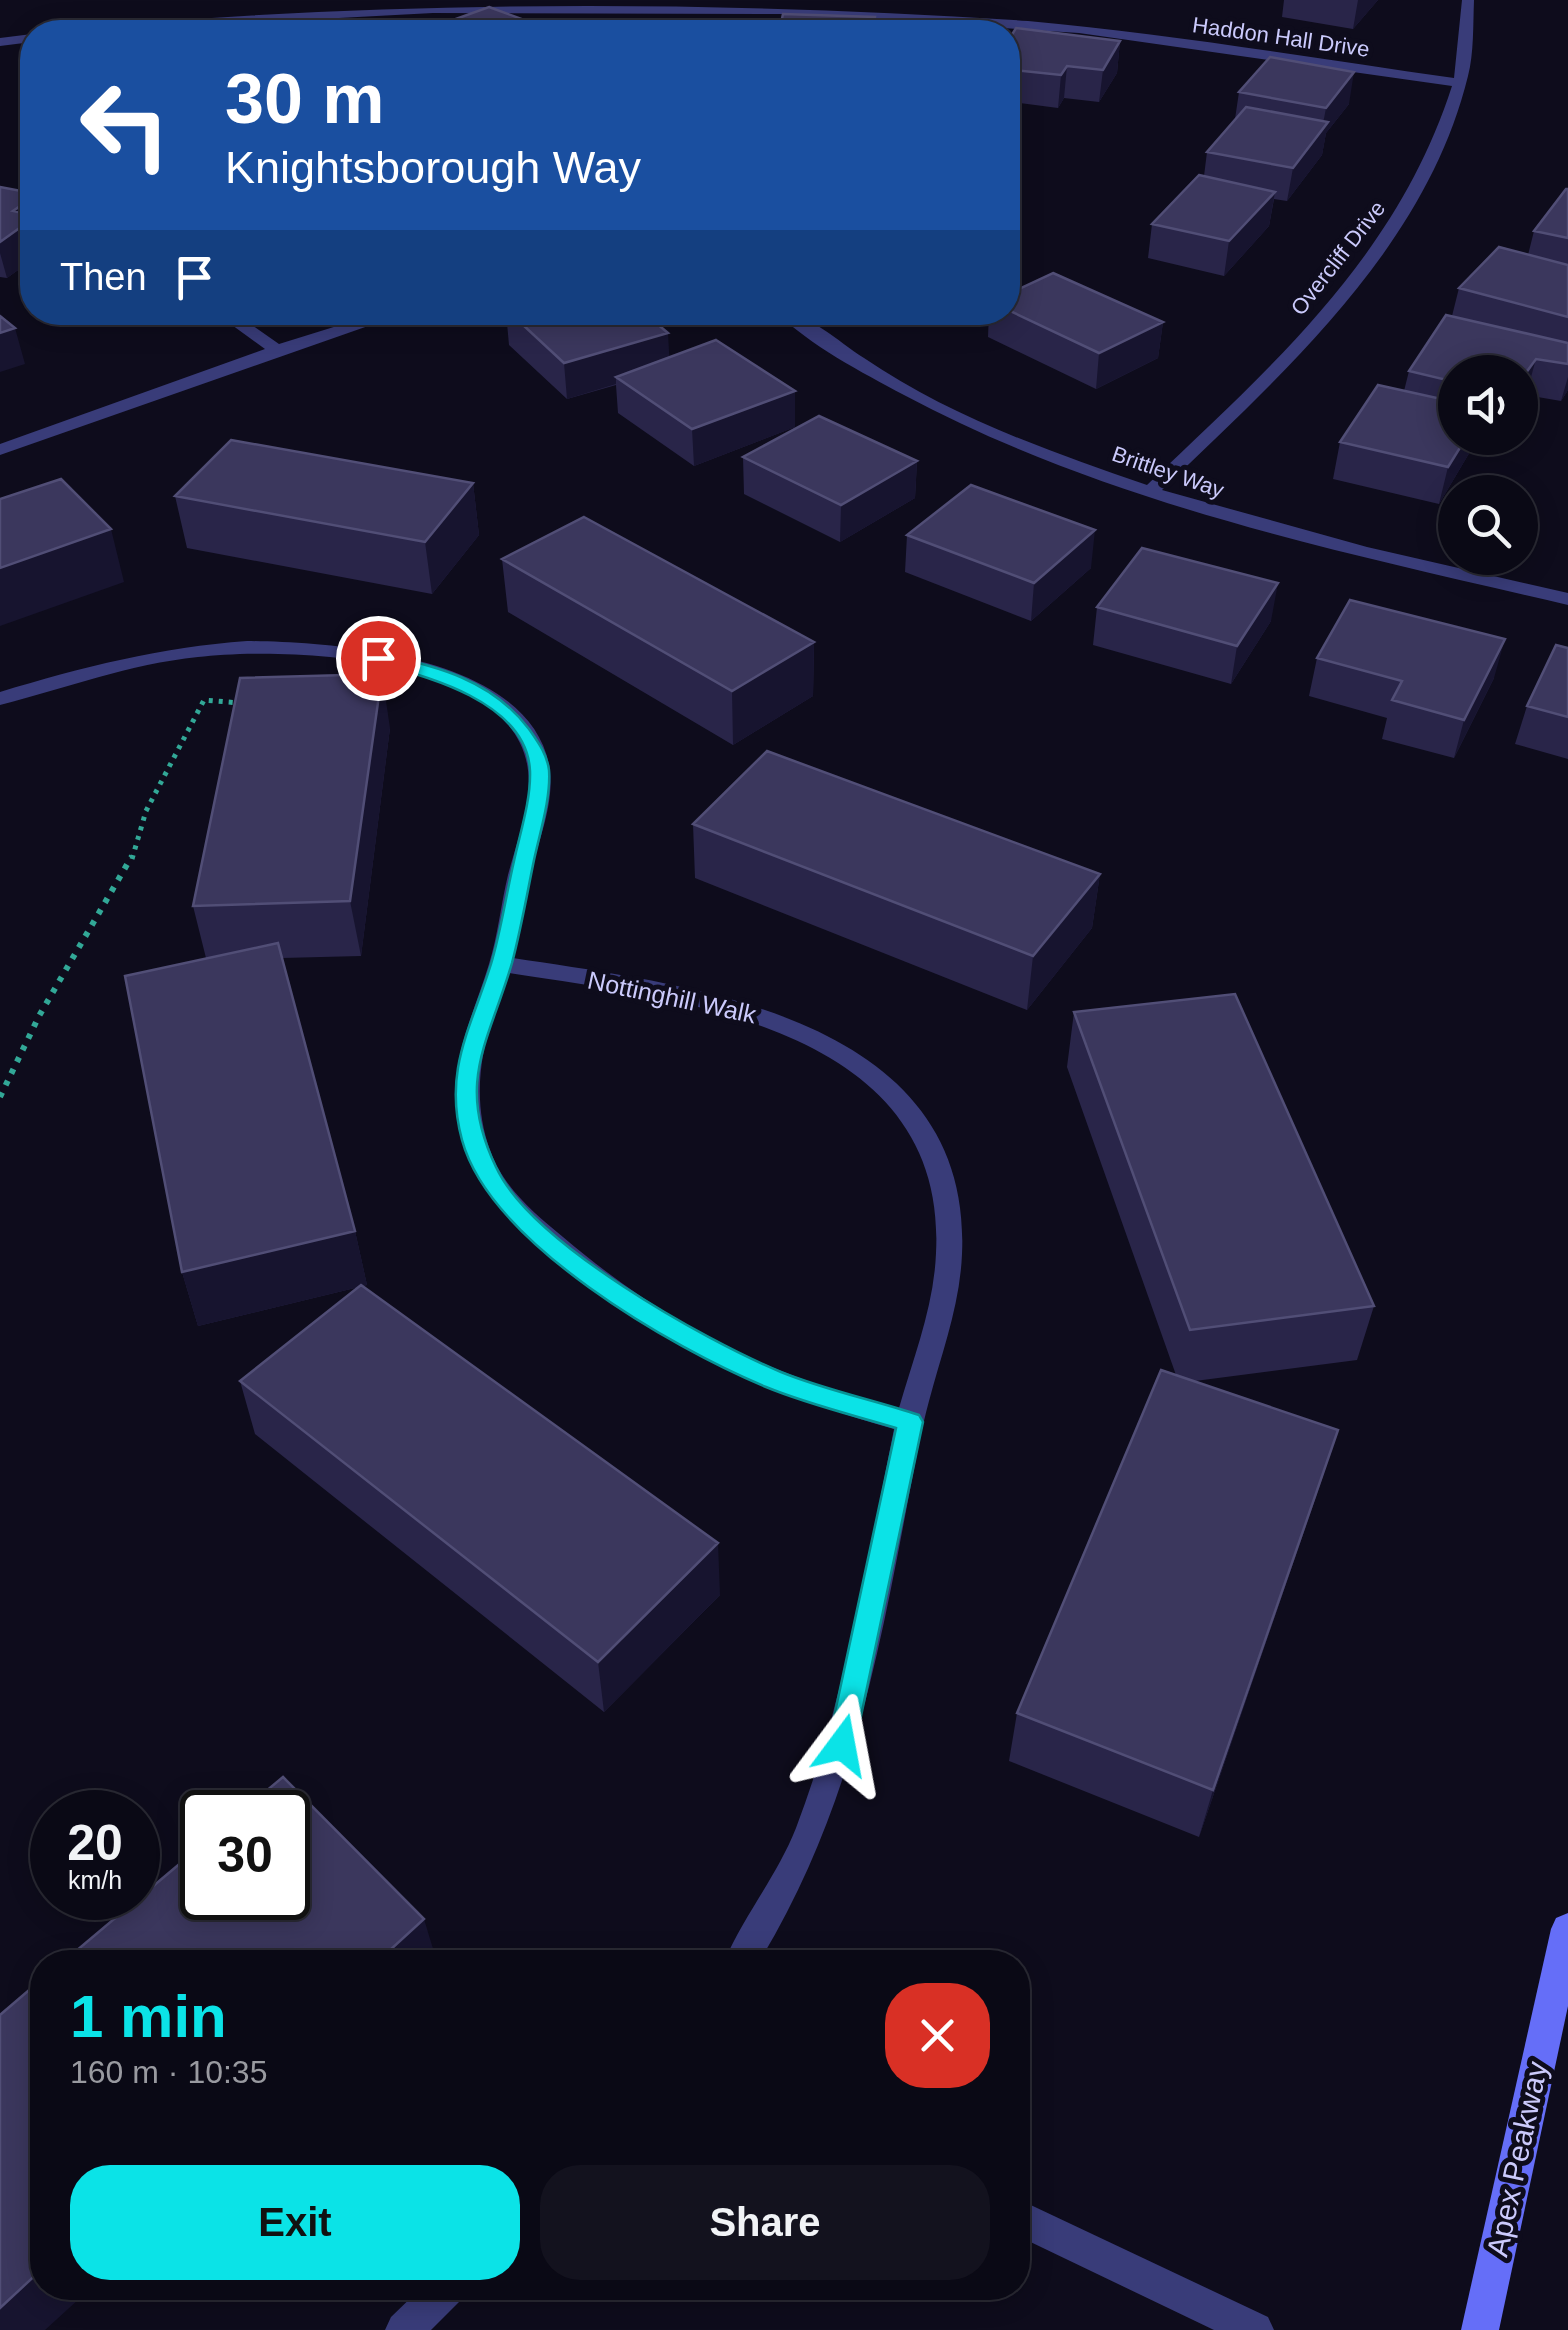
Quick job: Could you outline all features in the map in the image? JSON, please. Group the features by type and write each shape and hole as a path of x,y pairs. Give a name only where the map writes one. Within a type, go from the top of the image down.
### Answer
{"main road":[{"name":"Apex Peakway","path":"1480,2330 1568,1929"}],"street":[{"path":"217,0 218,18"},
{"name":"Overcliff Drive","path":"1150,492 1308,334 1404,212 1431,162 1460,83 1468,0"},
{"name":"Haddon Hall Drive","path":"198,20 471,7 878,13 972,20"},
{"name":"Haddon Hall Drive","path":"1020,24 1183,42 1460,83"},
{"path":"241,325 277,350"},
{"path":"0,450 277,350 358,325"},
{"name":"Brittley Way","path":"802,325 863,368 967,423 1150,492 1312,539 1568,600"},
{"path":"0,699 148,658 216,647 278,644 418,667 483,694 504,708 533,747 539,770 532,826 501,964 472,1040 465,1092 473,1141 488,1176 515,1210 584,1271 642,1312 774,1380 910,1422"},
{"name":"Nottinghill Walk","path":"501,964 750,1010 857,1064 909,1112 932,1143 946,1200 948,1272 910,1422 842,1745 814,1830 772,1918 749,1950"},
{"path":"1030,2223 1255,2330"},
{"path":"404,2330 435,2300"}],"path":[{"path":"0,1097 39,1016 132,861 146,811 204,700 258,704 278,644"}],"building":[{"path":"489,7 524,20 453,20"},
{"path":"783,14 875,17 874,20 782,20"},
{"path":"1020,28 1120,41 1103,70 1067,66 1061,75 1020,71"},
{"path":"1270,57 1354,72 1326,108 1239,92"},
{"path":"1246,107 1328,122 1293,168 1207,152"},
{"path":"1199,175 1275,192 1229,241 1152,224"},
{"path":"0,187 20,191 20,206 13,211 20,212 20,228 0,242"},
{"path":"1566,189 1568,238 1534,231"},
{"path":"1499,247 1568,265 1568,317 1459,288"},
{"path":"1053,273 1163,322 1099,353 1020,316 1020,288"},
{"path":"1446,315 1568,343 1568,364 1538,359 1538,355 1438,355 1438,378 1409,371"},
{"path":"0,316 15,328 0,333"},
{"path":"523,325 658,325 668,333 564,363"},
{"path":"716,340 795,391 692,429 616,377"},
{"path":"1378,385 1438,398 1438,455 1455,455 1448,467 1340,442"},
{"path":"819,416 917,461 841,505 743,457"},
{"path":"231,440 473,483 425,542 175,496"},
{"path":"61,479 111,529 0,568 0,499"},
{"path":"971,485 1095,530 1034,583 907,535"},
{"path":"584,517 814,642 732,691 502,559"},
{"path":"1142,548 1278,583 1237,646 1097,607"},
{"path":"1350,600 1505,639 1464,720 1392,700 1402,681 1317,658"},
{"path":"1556,645 1568,648 1568,717 1527,706"},
{"path":"382,674 350,901 193,906 240,678"},
{"path":"767,751 1100,874 1033,956 693,824"},
{"path":"278,943 355,1231 182,1272 125,976"},
{"path":"1235,994 1374,1306 1190,1330 1074,1012"},
{"path":"361,1285 718,1543 598,1662 240,1381"},
{"path":"1161,1370 1338,1430 1213,1790 1017,1713"},
{"path":"283,1777 296,1790 267,1790"},
{"path":"310,1804 424,1919 390,1950 77,1950 113,1920 160,1920 160,1880 180,1864 180,1920 310,1920"},
{"path":"30,1989 30,2280 0,2308 0,2015"}],"route":[{"path":"378,658 418,667 483,694 504,708 533,747 539,770 532,826 501,964 472,1040 465,1092 473,1141 488,1176 515,1210 584,1271 642,1312 774,1380 910,1422 842,1745"}]}
